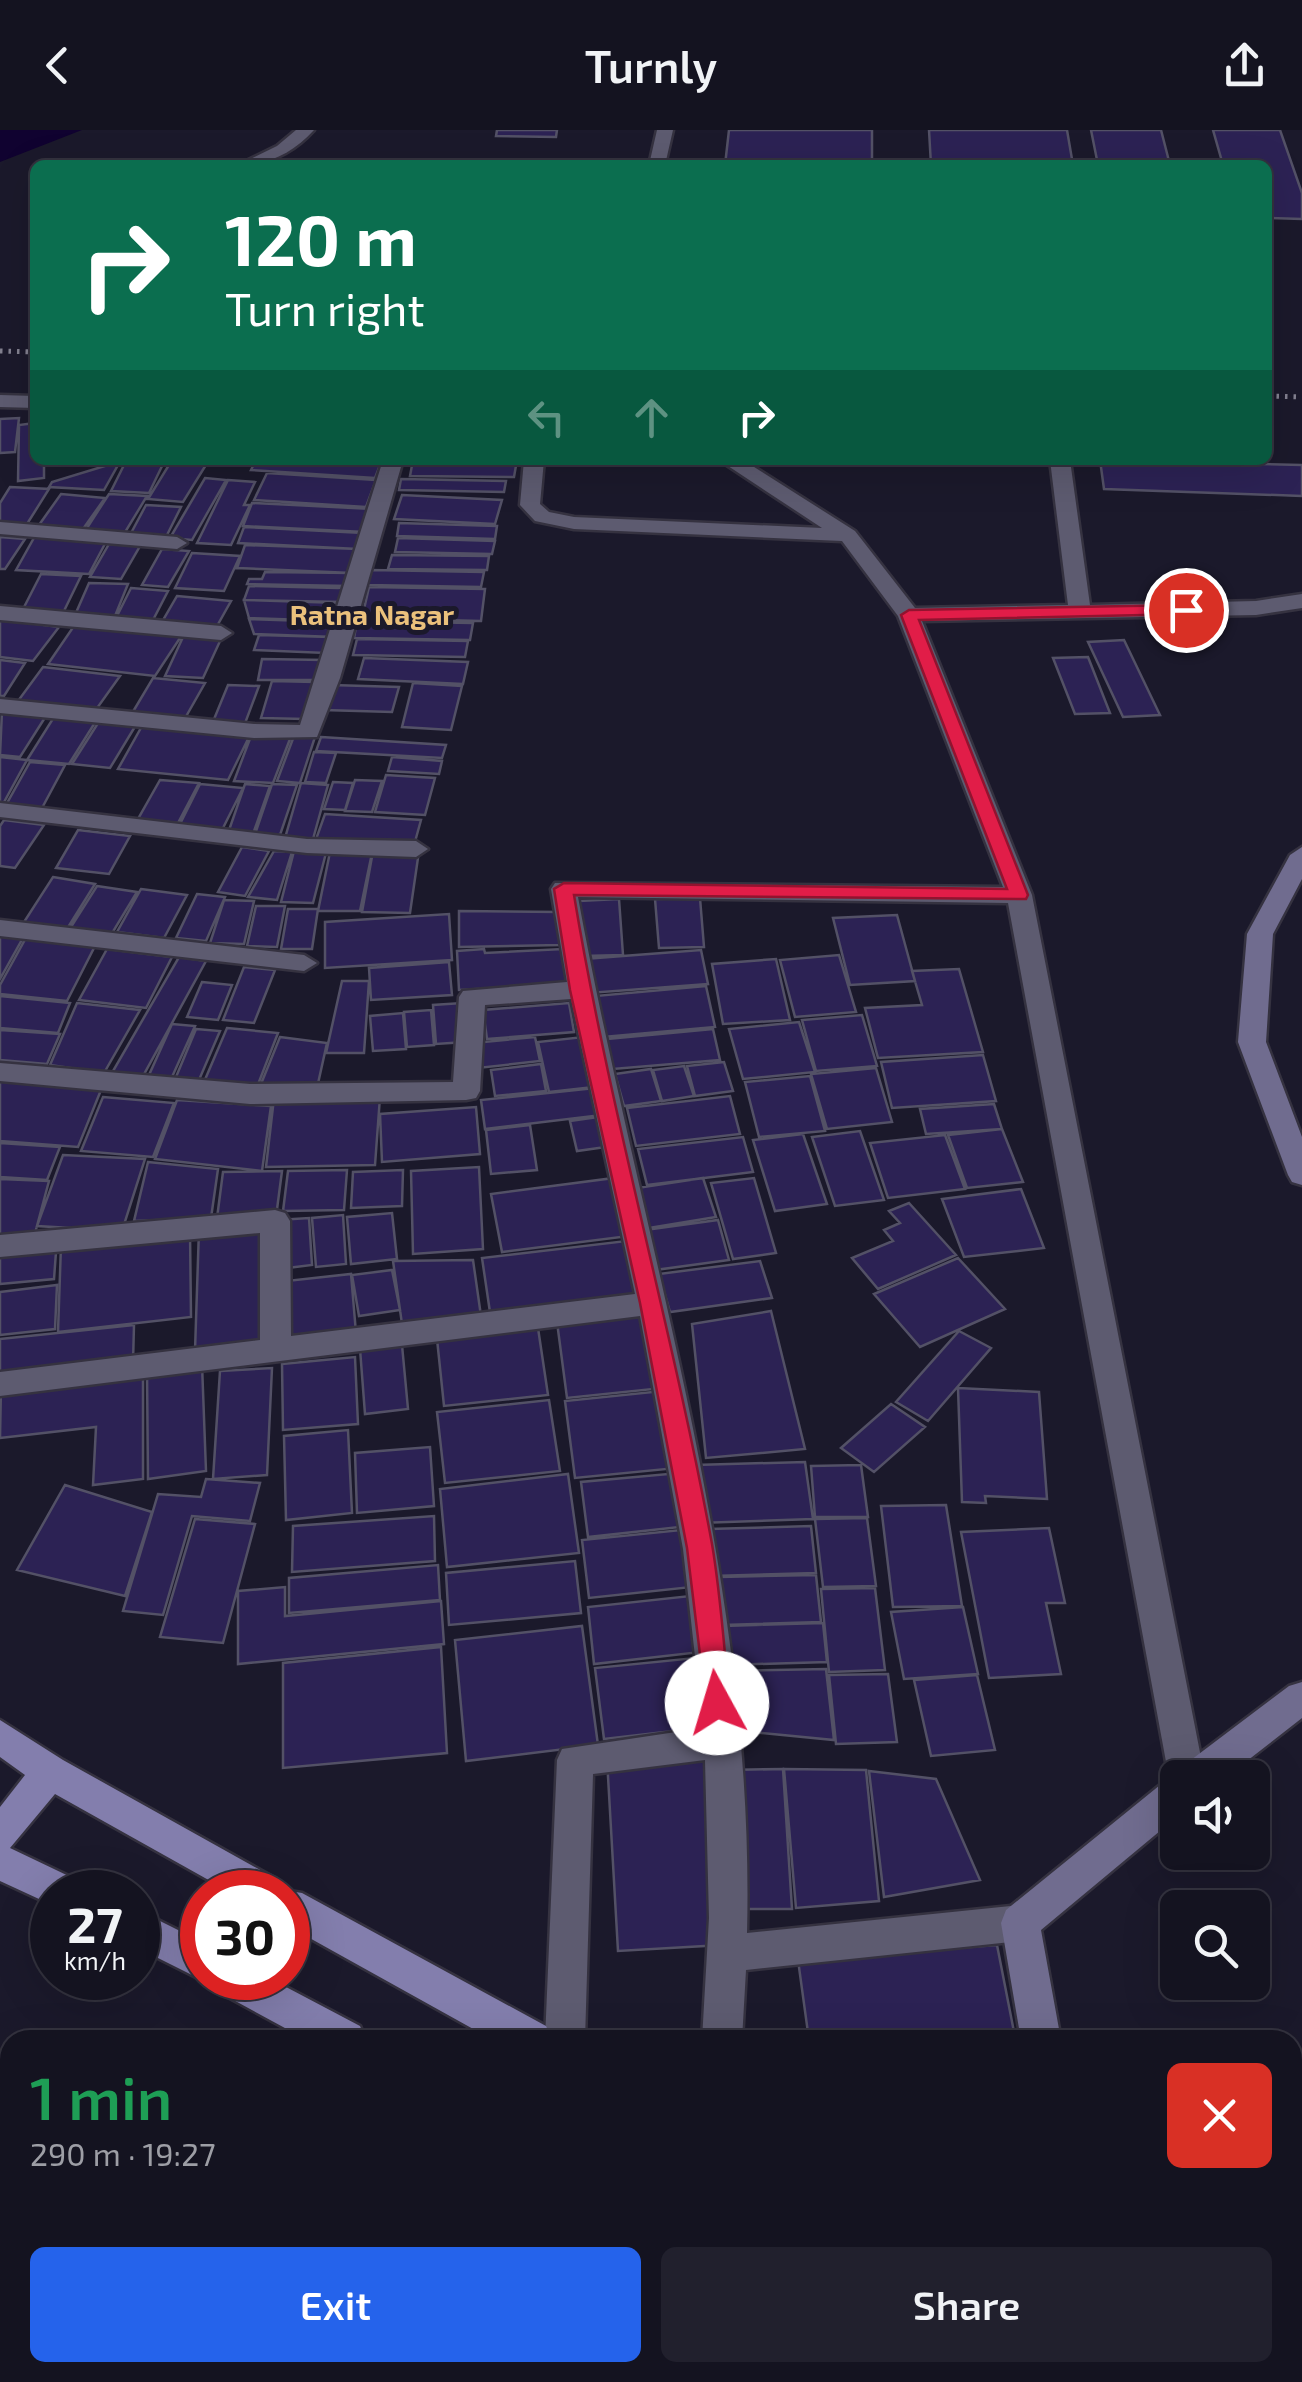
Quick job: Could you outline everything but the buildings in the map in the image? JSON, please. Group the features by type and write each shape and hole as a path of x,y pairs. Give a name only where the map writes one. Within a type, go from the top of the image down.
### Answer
{"main road":[{"path":"1302,855 1260,934 1252,1042 1302,1175"},
{"path":"1220,1760 1302,1697"},
{"path":"0,1736 50,1772 226,1870"},
{"path":"0,1835 50,1772"},
{"path":"1040,2030 1020,1923 1160,1807"},
{"path":"0,1862 30,1876"},
{"path":"310,1918 514,2030"},
{"path":"272,2000 327,2030"}],"street":[{"path":"258,160 283,149 306,130"},
{"path":"659,160 665,130"},
{"path":"0,401 30,402"},
{"path":"0,706 254,731 309,732 329,678 392,465"},
{"path":"534,465 530,505 542,517 574,523 848,535"},
{"path":"737,465 848,535 909,615 1019,895 1184,1760"},
{"path":"1061,465 1080,614"},
{"path":"0,528 177,544"},
{"path":"909,615 1256,608 1302,601"},
{"path":"0,612 221,633"},
{"path":"0,810 307,846 416,849"},
{"path":"723,2030 730,1953 721,1742 700,1548 651,1303 580,990 564,889 1019,895"},
{"path":"0,928 304,964"},
{"path":"0,1072 250,1094 466,1091 472,997 580,990"},
{"path":"0,1246 275,1221 276,1352"},
{"path":"0,1384 651,1303"},
{"path":"565,2030 574,1760 721,1742"},
{"path":"730,1953 1020,1923"}],"shaded area":[{"path":"0,130 82,130 0,162"}],"railway":[{"path":"0,351 30,352"},
{"path":"1272,396 1302,397"}],"district":[{"name":"Ratna Nagar","path":"372,615"}],"route":[{"path":"717,1703 700,1548 651,1303 580,990 564,889 1019,895 909,615 1186,610"}]}
